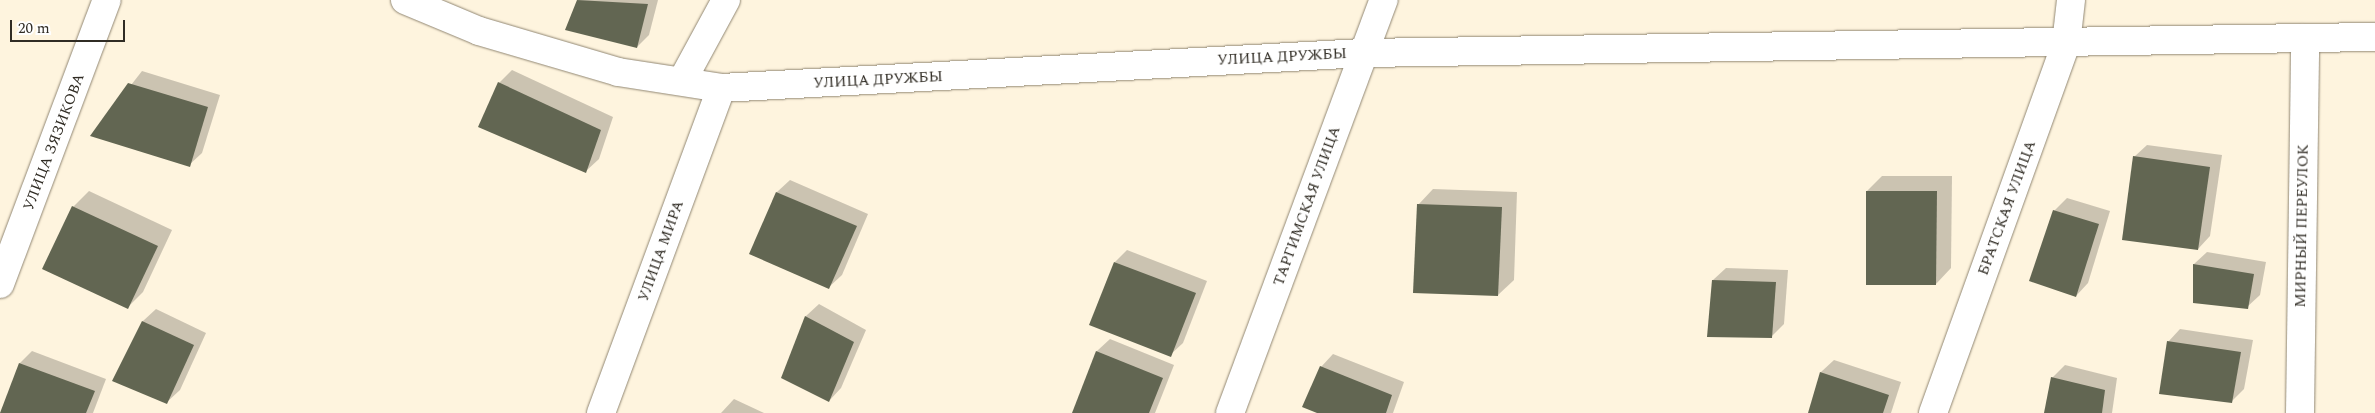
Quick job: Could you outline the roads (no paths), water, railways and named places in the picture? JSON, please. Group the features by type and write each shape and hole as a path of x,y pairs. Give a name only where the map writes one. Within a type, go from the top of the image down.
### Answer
{"street":[{"name":"УЛИЦА ЗЯЗИКОВА","path":"0,284 107,0"},
{"name":"УЛИЦА ДРУЖБЫ","path":"405,0 488,34 618,72 721,88 1364,53 2066,44 2375,37"},
{"path":"682,81 726,0"},
{"name":"ТАРГИМСКАЯ УЛИЦА","path":"1230,413 1384,0"},
{"name":"БРАТСКАЯ УЛИЦА","path":"1932,413 2066,44 2072,0"},
{"name":"МИРНЫЙ ПЕРЕУЛОК","path":"2300,413 2305,38"},
{"name":"УЛИЦА МИРА","path":"601,413 721,88"}]}
